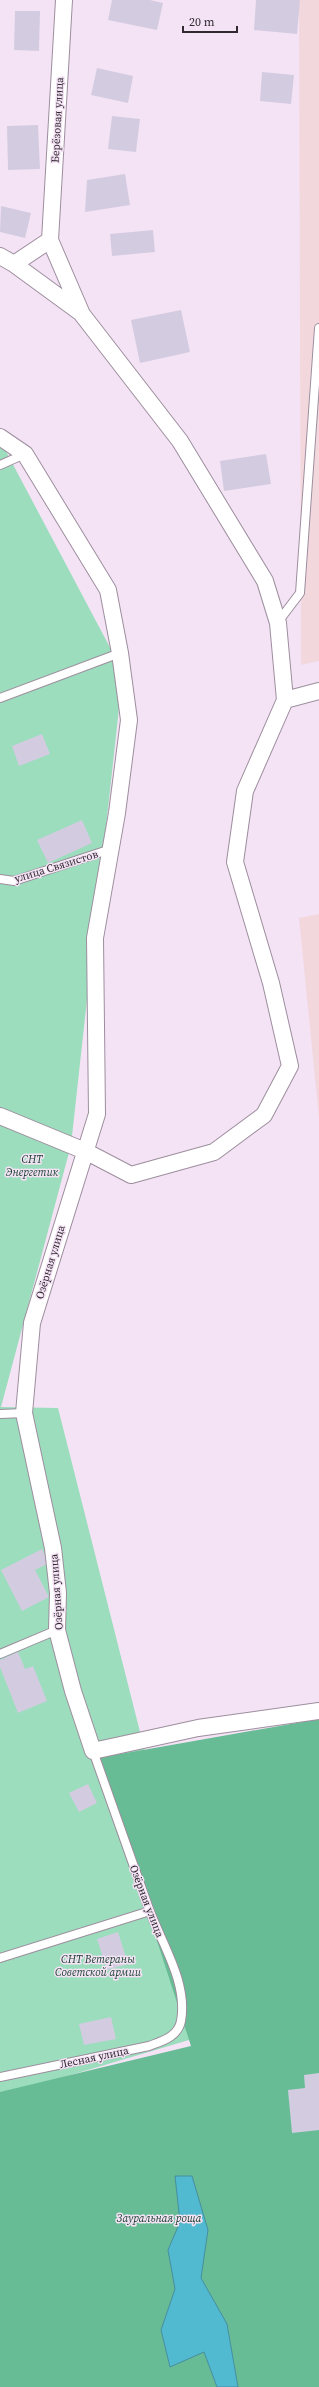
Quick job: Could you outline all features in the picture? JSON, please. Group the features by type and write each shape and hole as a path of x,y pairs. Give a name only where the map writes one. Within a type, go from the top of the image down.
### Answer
{"street":[{"name":"Берёзовая улица","path":"50,240 64,0"},
{"path":"0,1116 85,1151 130,1175 214,1152 264,1115 290,1066 271,983 235,862 244,790 285,700 278,623 265,581 180,441 81,312 50,240 14,264"},
{"path":"0,256 14,264 81,312"},
{"path":"0,437 25,454"},
{"name":"Озёрная улица","path":"25,454 108,590 120,654 129,720 111,849 95,938 97,1114 32,1323 24,1413 53,1548 58,1593 57,1630 73,1691 93,1751"},
{"path":"285,700 319,691"},
{"path":"93,1751 198,1728 319,1711"}],"lane":[{"path":"278,623 300,593 319,328"},
{"path":"0,465 25,454"},
{"path":"0,698 120,654"},
{"name":"улица Связистов","path":"0,879 14,881 111,849"},
{"path":"0,1414 24,1413"},
{"path":"0,1654 57,1630"},
{"name":"Озёрная улица","path":"93,1751 150,1911 171,1962 182,1998 181,2023"},
{"path":"0,1958 150,1911"},
{"name":"Лесная улица","path":"0,2077 149,2046 171,2038 181,2023"}],"shaded area":[{"path":"299,0 319,0 319,661 301,665"},
{"path":"319,914 319,1118 299,918"}],"green space":[{"path":"0,440 123,672 71,1145 1,1407 58,1408 216,2032 0,2096"},
{"name":"Зауральная роща","path":"319,1719 319,2387 0,2387 0,2092 191,2046 98,1758"}],"water":[{"path":"175,2176 192,2176 208,2230 201,2278 227,2324 238,2387 217,2387 204,2352 170,2367 161,2330 175,2289 168,2250 180,2222"}],"building":[{"path":"112,0 150,0 163,3 157,30 108,20"},
{"path":"256,0 300,0 297,34 254,30"},
{"path":"15,11 40,11 39,51 14,50"},
{"path":"97,68 133,76 128,103 91,95"},
{"path":"262,72 294,75 291,104 260,101"},
{"path":"112,116 140,119 136,152 108,149"},
{"path":"38,125 40,169 8,170 7,126"},
{"path":"125,174 130,205 85,212 87,180"},
{"path":"1,206 31,213 25,238 0,232"},
{"path":"153,230 155,252 112,256 110,234"},
{"path":"181,310 190,352 140,363 131,320"},
{"path":"266,454 271,484 224,491 220,461"},
{"path":"42,734 50,754 19,766 12,746"},
{"path":"82,820 92,843 48,863 37,840"},
{"path":"42,1549 49,1563 35,1570 49,1597 22,1611 1,1570"},
{"path":"18,1652 25,1669 33,1666 47,1701 18,1713 0,1667 0,1660"},
{"path":"88,1784 97,1803 79,1812 69,1793"},
{"path":"118,1932 128,1964 107,1970 97,1939"},
{"path":"111,2017 116,2039 84,2045 79,2024"},
{"path":"319,2073 319,2130 292,2133 288,2090 305,2088 304,2075"}],"park label":[{"name":"СНТ Энергетик","path":"32,1165"},
{"name":"СНТ Ветераны Советской армии","path":"98,1965"}]}
